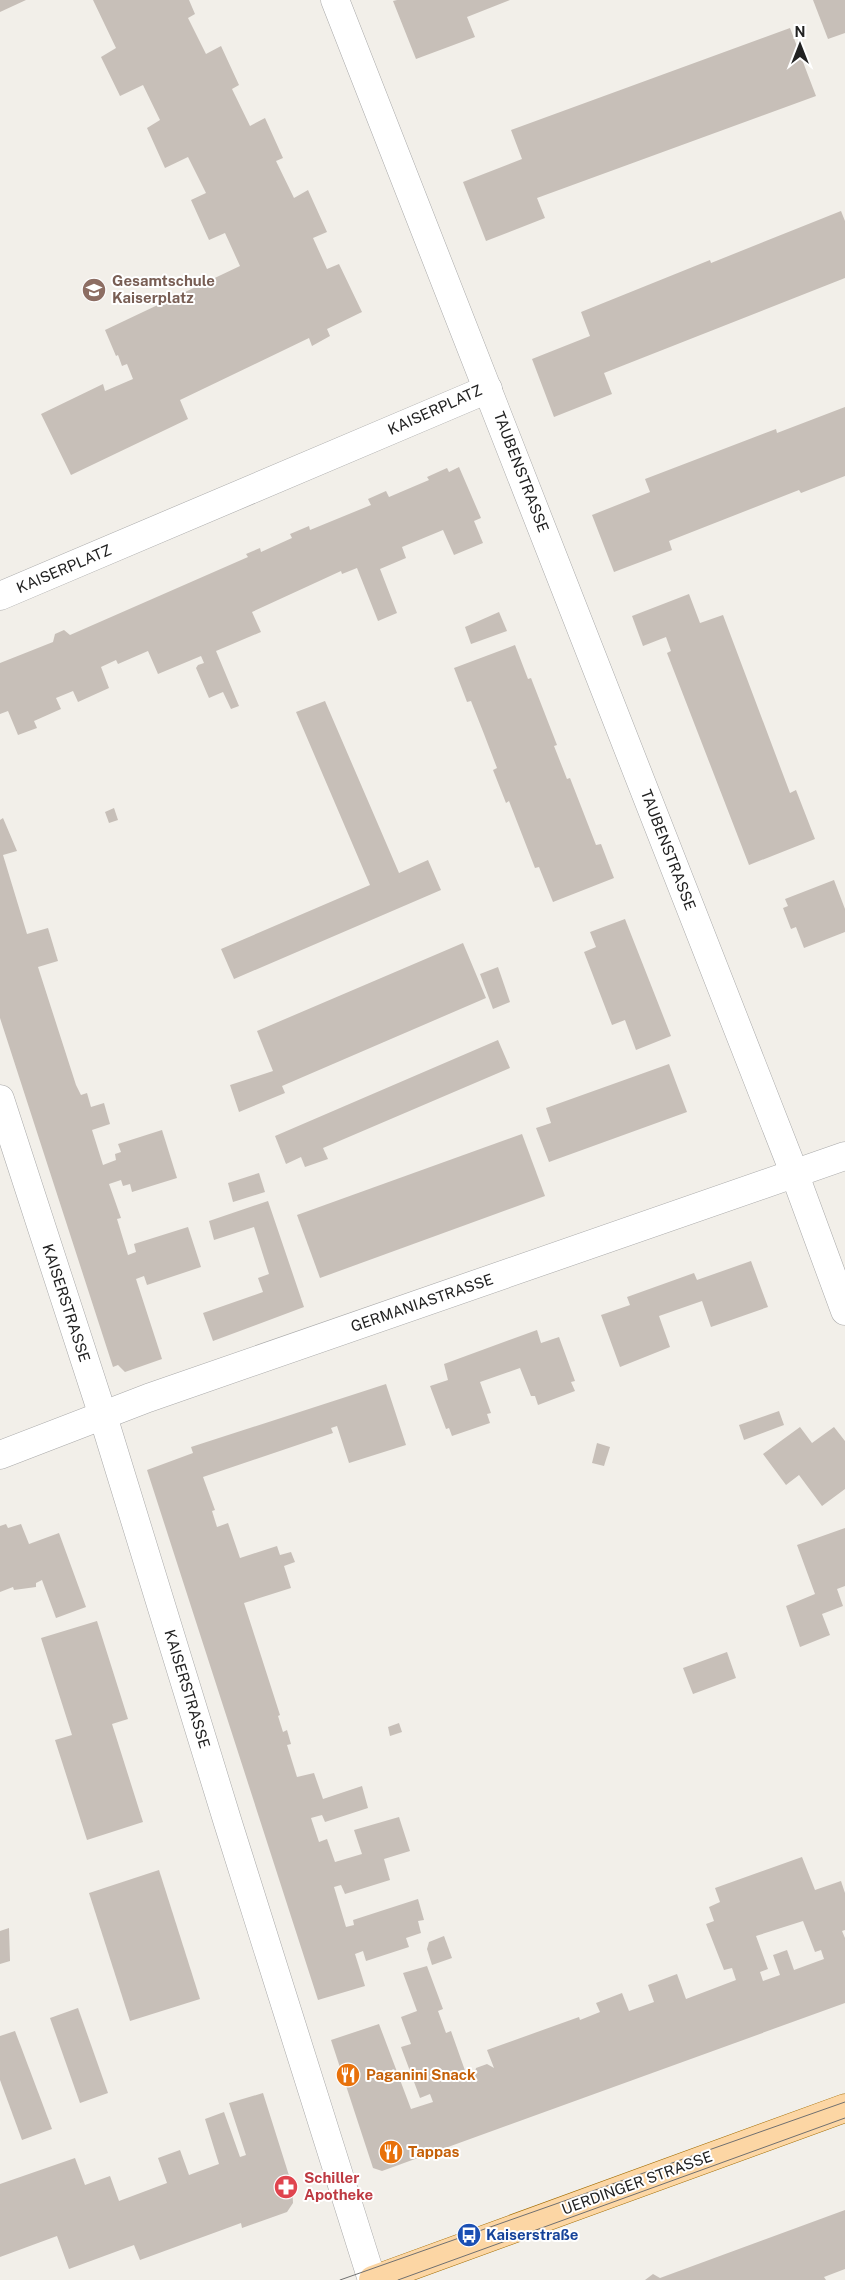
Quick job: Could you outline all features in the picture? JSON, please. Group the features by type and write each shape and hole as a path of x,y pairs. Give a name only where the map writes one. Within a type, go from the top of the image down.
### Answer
{"main road":[{"name":"UERDINGER STRASSE","path":"372,2280 845,2108"}],"street":[{"name":"KAISERPLATZ","path":"0,596 488,389 335,0"},
{"name":"TAUBENSTRASSE","path":"488,389 795,1174 845,1311"},
{"name":"KAISERSTRASSE","path":"0,1099 103,1416 372,2280"},
{"name":"GERMANIASTRASSE","path":"0,1455 157,1395 845,1156"}],"building":[{"path":"0,0 26,0 0,12"},
{"path":"93,0 189,0 195,14 188,18 206,54 221,46 239,85 232,89 250,126 265,118 283,158 276,161 294,198 308,190 327,232 313,238 327,269 339,264 362,312 327,329 330,336 312,346 309,338 180,400 188,419 71,475 41,414 103,384 105,391 133,379 127,364 122,366 118,355 116,356 105,330 240,266 225,233 209,240 191,200 206,193 188,157 165,168 147,128 160,120 143,85 120,96 101,57 116,48"},
{"path":"510,0 467,17 475,37 416,59 393,1"},
{"path":"813,0 845,0 845,33 828,39"},
{"path":"790,28 816,96 537,198 545,218 486,241 463,182 522,159 511,130"},
{"path":"841,211 845,221 845,278 604,373 612,394 554,417 532,359 590,336 581,312 710,260 711,263"},
{"path":"845,407 845,476 801,493 799,490 669,541 672,550 614,572 592,515 650,492 645,479 776,429 777,433"},
{"path":"459,467 481,518 474,521 483,543 454,555 443,530 402,547 406,558 380,569 397,613 378,621 357,568 342,574 341,571 252,612 261,632 216,651 239,706 231,709 223,692 209,698 196,668 204,663 201,656 158,674 148,651 118,664 116,660 101,667 109,688 78,702 73,691 56,698 61,709 34,721 37,728 18,735 8,711 0,714 0,663 53,642 55,634 64,630 70,635 248,557 246,554 260,548 261,552 292,538 290,534 309,526 310,530 371,505 368,499 386,491 389,497 429,480 427,477 447,468 449,472"},
{"path":"689,594 700,623 723,615 790,793 796,790 815,839 749,865 667,653 671,651 666,637 643,646 632,616"},
{"path":"499,612 507,631 471,644 465,627"},
{"path":"515,645 528,679 531,678 557,745 554,746 567,779 570,778 596,845 601,844 614,878 553,902 539,867 535,868 509,801 506,803 493,770 497,768 484,734 471,701 467,702 454,668"},
{"path":"325,701 399,873 428,860 441,890 234,979 221,949 370,885 296,712"},
{"path":"114,808 118,820 109,823 105,812"},
{"path":"3,818 17,851 3,855 27,934 48,928 58,961 38,967 76,1085 81,1095 87,1093 91,1107 104,1103 110,1124 92,1130 103,1165 116,1160 115,1154 121,1152 118,1144 162,1130 177,1178 132,1192 130,1184 123,1186 121,1180 109,1184 121,1218 117,1219 128,1255 136,1252 134,1244 188,1227 201,1267 147,1285 144,1276 136,1279 162,1359 125,1372 118,1365 113,1367 0,1018 0,820"},
{"path":"834,880 845,909 845,932 804,948 796,927 791,929 783,908 788,906 785,899"},
{"path":"625,919 671,1036 636,1050 625,1020 612,1025 584,952 596,947 590,932"},
{"path":"463,943 486,998 282,1086 285,1093 239,1112 230,1085 273,1071 257,1031"},
{"path":"498,967 510,1002 493,1009 480,974"},
{"path":"498,1040 510,1068 323,1148 328,1159 305,1167 301,1157 286,1164 275,1136"},
{"path":"669,1064 687,1112 549,1162 536,1128 551,1123 546,1108"},
{"path":"522,1134 545,1196 320,1278 297,1215"},
{"path":"259,1173 265,1192 233,1202 228,1183"},
{"path":"268,1201 304,1307 213,1341 203,1313 263,1292 258,1278 269,1274 254,1227 214,1240 209,1221"},
{"path":"751,1261 768,1307 711,1327 702,1301 659,1316 670,1347 620,1367 601,1315 630,1305 627,1297 694,1273 697,1280"},
{"path":"537,1330 541,1343 559,1337 575,1381 571,1382 575,1391 538,1405 535,1396 531,1396 520,1368 480,1382 491,1413 487,1414 490,1423 452,1436 449,1428 446,1429 430,1386 448,1380 444,1364"},
{"path":"386,1384 406,1445 349,1463 337,1426 331,1428 333,1433 203,1477 215,1510 212,1511 217,1527 228,1523 240,1558 277,1546 280,1555 291,1552 295,1562 284,1566 291,1588 244,1603 280,1715 278,1716 283,1732 287,1730 291,1744 287,1745 297,1777 314,1773 323,1799 362,1786 368,1808 325,1822 322,1815 311,1818 319,1842 327,1839 335,1862 362,1854 354,1830 399,1817 410,1851 384,1859 390,1880 345,1894 341,1885 334,1887 346,1927 354,1925 353,1920 418,1899 424,1920 418,1921 421,1933 406,1938 409,1947 366,1961 363,1951 355,1954 365,1986 318,2000 147,1470 193,1453 191,1447"},
{"path":"779,1411 784,1425 744,1440 739,1425"},
{"path":"800,1427 812,1443 834,1427 845,1441 845,1489 822,1506 799,1475 786,1485 763,1454"},
{"path":"597,1443 610,1447 604,1466 592,1463"},
{"path":"6,1524 8,1528 21,1524 29,1544 59,1533 86,1607 56,1618 42,1580 36,1583 36,1587 14,1590 13,1587 0,1592 0,1526"},
{"path":"845,1528 845,1586 837,1589 843,1606 822,1614 830,1635 800,1647 786,1606 815,1594 797,1545"},
{"path":"97,1621 128,1719 112,1724 143,1822 87,1840 55,1740 72,1735 41,1638"},
{"path":"727,1652 736,1678 693,1694 683,1668"},
{"path":"399,1723 402,1732 390,1736 388,1727"},
{"path":"802,1857 815,1890 841,1881 845,1893 845,1930 842,1931 845,1938 845,2003 382,2171 373,2168 331,2040 379,2024 411,2109 433,2102 430,2094 420,2098 401,2047 411,2044 401,2017 417,2011 403,1973 427,1966 443,2009 438,2011 446,2033 451,2031 468,2079 474,2077 476,2068 487,2064 494,2068 487,2050 579,2017 580,2020 600,2012 596,2003 622,1993 629,2011 654,2002 648,1985 677,1974 686,1999 736,1980 732,1968 724,1970 706,1924 714,1921 709,1907 720,1902 715,1888","holes":["803,1921 815,1952 821,1950 824,1959 794,1970 787,1950 773,1955 780,1975 763,1981 760,1972 768,1969 756,1936"]},
{"path":"159,1870 200,1999 130,2021 89,1893"},
{"path":"9,1928 10,1961 0,1964 0,1931"},
{"path":"444,1936 452,1958 432,1965 427,1949 429,1942"},
{"path":"78,2008 108,2093 80,2103 50,2018"},
{"path":"15,2031 52,2129 22,2140 0,2080 0,2036"},
{"path":"263,2093 292,2185 293,2203 287,2212 242,2228 241,2223 140,2260 134,2245 69,2269 57,2236 0,2257 0,2184 75,2158 85,2185 110,2176 119,2201 167,2183 158,2158 180,2150 189,2175 219,2164 205,2119 224,2112 240,2157 246,2155 229,2103"},
{"path":"845,2210 845,2269 824,2277 826,2280 645,2280 653,2274 660,2278"}],"tram line":[{"path":"340,2280 845,2102"},
{"path":"398,2280 845,2118"}],"place":[{"name":"Gesamtschule Kaiserplatz","path":"94,290"},
{"name":"Paganini Snack","path":"348,2075"},
{"name":"Tappas","path":"391,2152"},
{"name":"Schiller Apotheke","path":"286,2187"},
{"name":"Kaiserstraße","path":"469,2235"}]}
